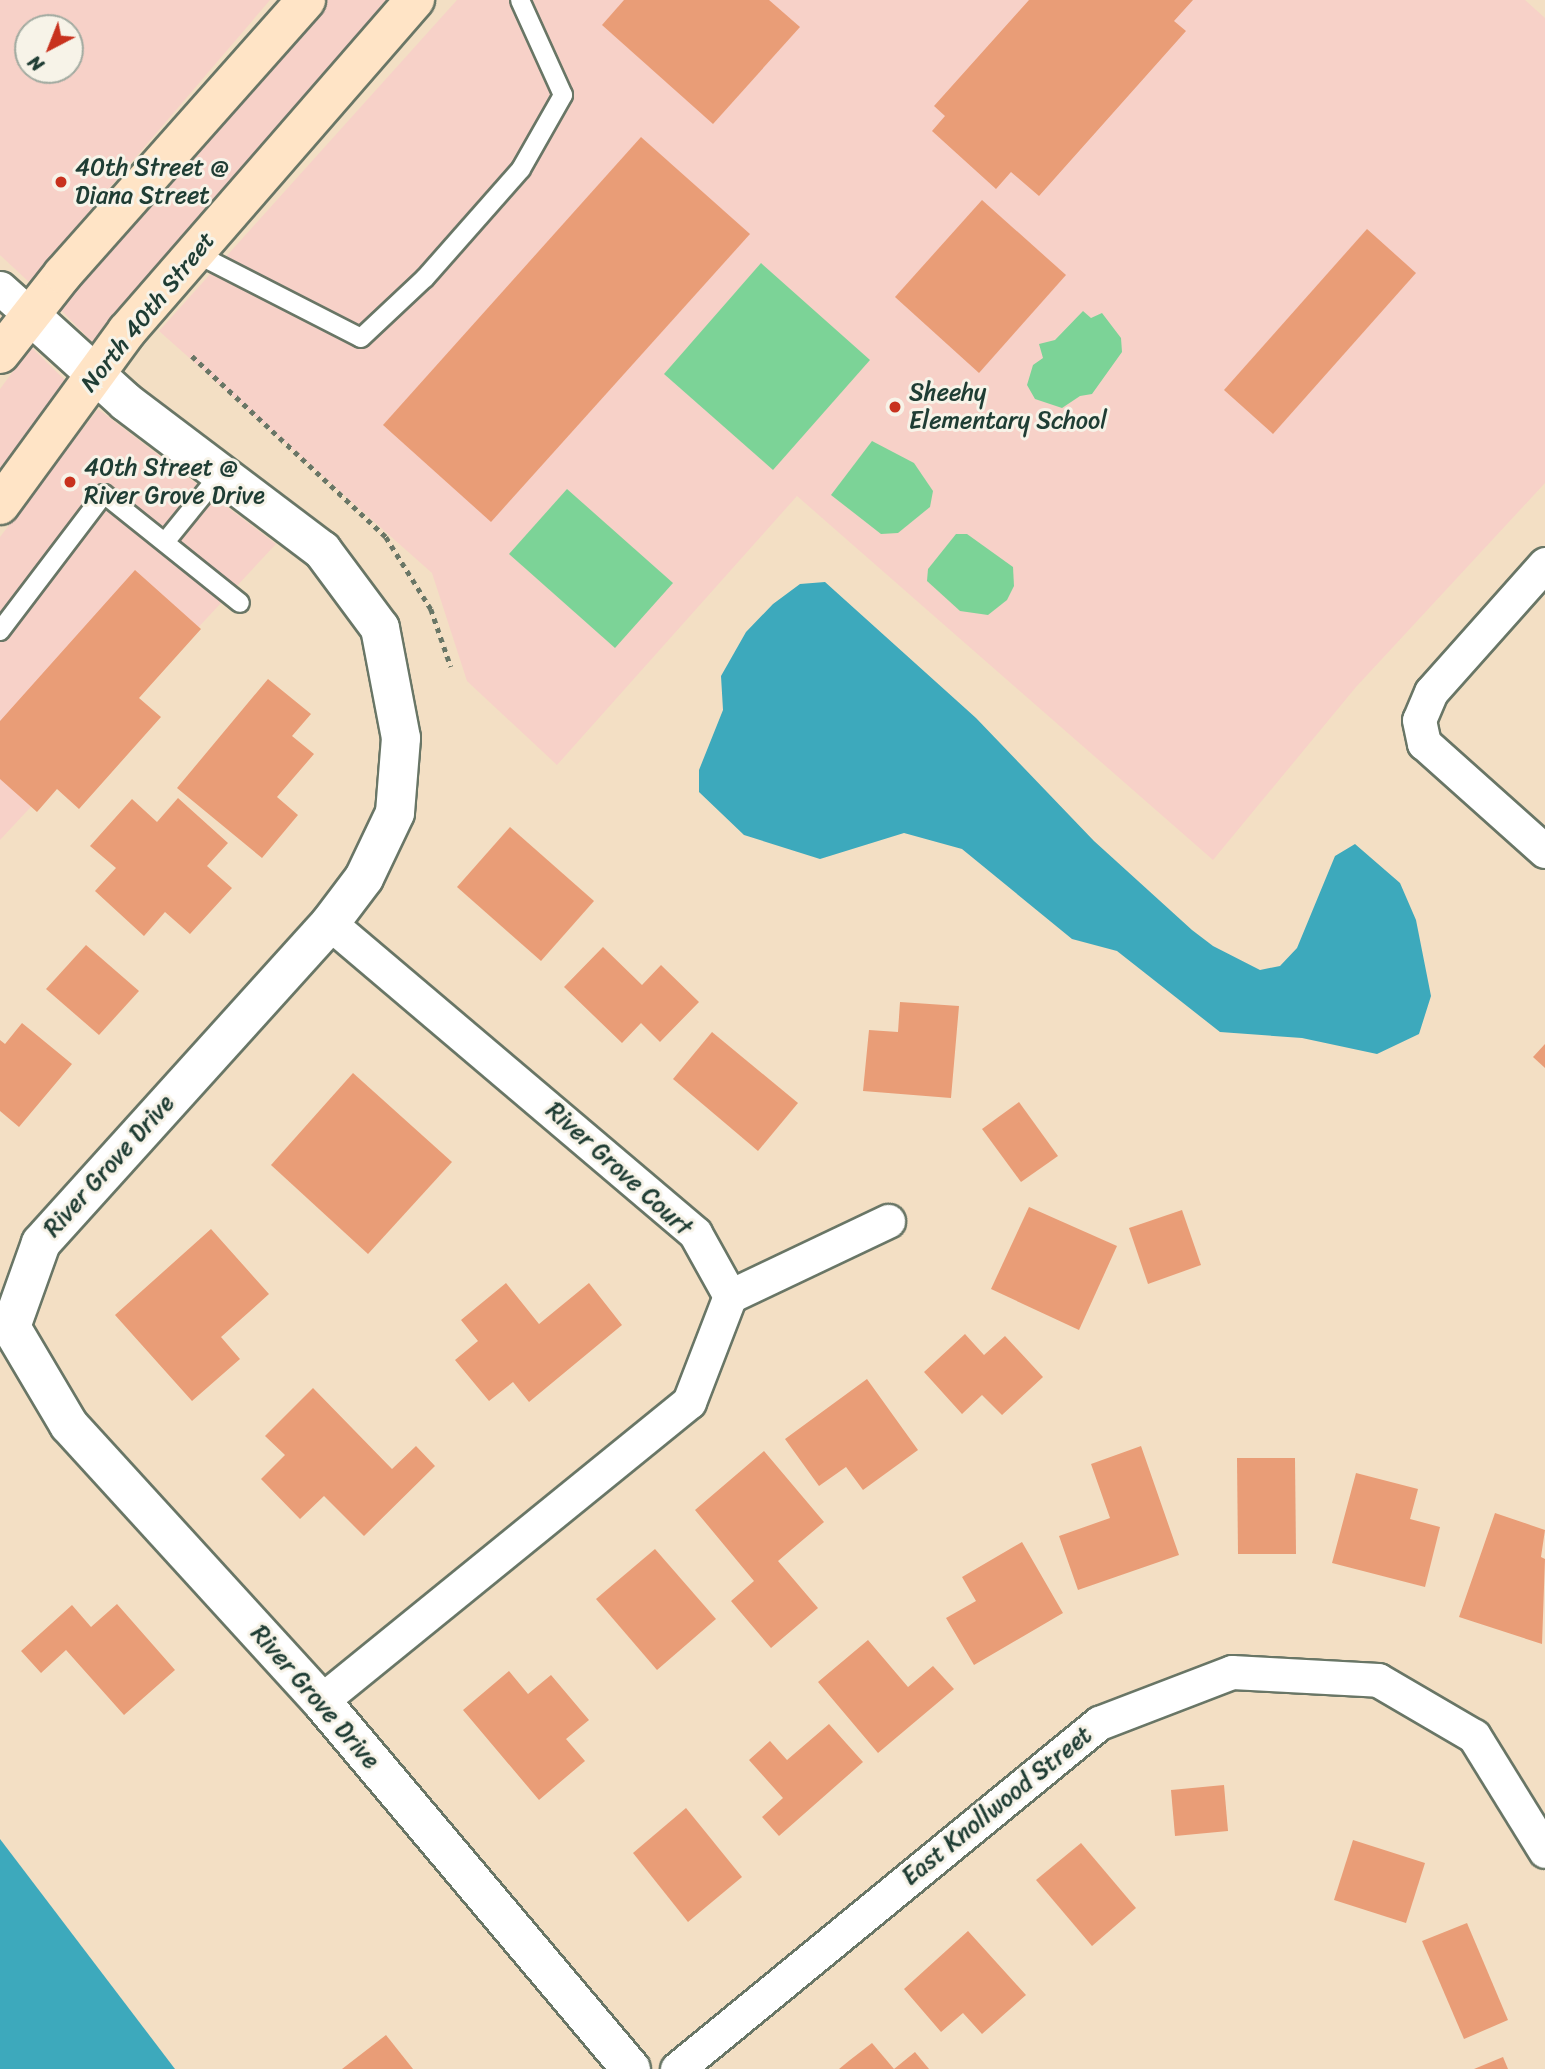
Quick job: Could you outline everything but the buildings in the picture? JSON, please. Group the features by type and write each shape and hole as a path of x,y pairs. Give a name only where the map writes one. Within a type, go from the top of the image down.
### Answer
{"main road":[{"path":"0,354 29,314 306,0"},
{"name":"North 40th Street","path":"0,505 93,376 195,253 415,0"}],"street":[{"path":"0,288 29,314"},
{"name":"River Grove Drive","path":"29,314 93,376 322,550 380,628 393,677 401,738 395,813 364,878 330,923 41,1243 11,1327 69,1425 320,1701 631,2069"},
{"path":"1545,564 1430,692 1419,720 1424,743 1545,851"},
{"name":"River Grove Court","path":"330,923 695,1233 730,1296"},
{"path":"320,1701 689,1402 730,1296 888,1221"},
{"name":"East Knollwood Street","path":"677,2069 1099,1723 1232,1672 1378,1680 1474,1736 1545,1851"}],"lane":[{"path":"195,253 361,338 425,278 522,169 563,95 520,0"},
{"path":"165,542 220,473"},
{"path":"0,631 104,494 240,603"}],"path":[{"path":"192,356 386,537 431,608 451,667"}],"shaded area":[{"path":"0,0 270,0 29,282 0,255"},
{"path":"325,0 388,0 93,343 60,309"},
{"name":"Sheehy Elementary School","path":"457,0 1525,0 1545,18 1545,483 1356,687 1213,860 797,496 557,765 467,681 432,573 159,331"},
{"path":"31,347 66,381 0,468 0,389"},
{"path":"98,409 276,544 0,840 0,537"}],"green space":[{"path":"761,263 870,360 773,470 664,374"},
{"path":"1083,311 1091,318 1102,313 1121,338 1122,352 1092,394 1080,396 1062,408 1035,399 1027,385 1033,365 1043,358 1039,344 1055,340"},
{"path":"872,441 914,463 933,491 930,507 898,533 881,534 831,495"},
{"path":"567,489 673,583 615,648 509,554"},
{"path":"956,534 967,534 1013,567 1014,586 1007,600 988,615 960,611 927,581 928,569"}],"water":[{"path":"825,582 976,718 1094,841 1192,930 1213,946 1260,970 1280,966 1297,948 1335,856 1355,844 1400,883 1416,920 1431,996 1419,1034 1377,1054 1302,1038 1220,1032 1117,951 1072,939 962,849 904,833 820,859 744,835 699,792 699,770 723,710 721,676 746,632 773,604 800,584"},
{"path":"0,1839 175,2069 0,2069"}],"place":[{"name":"40th Street @ Diana Street","path":"61,182"},
{"name":"Sheehy Elementary School","path":"895,407"},
{"name":"40th Street @ River Grove Drive","path":"70,482"}]}
